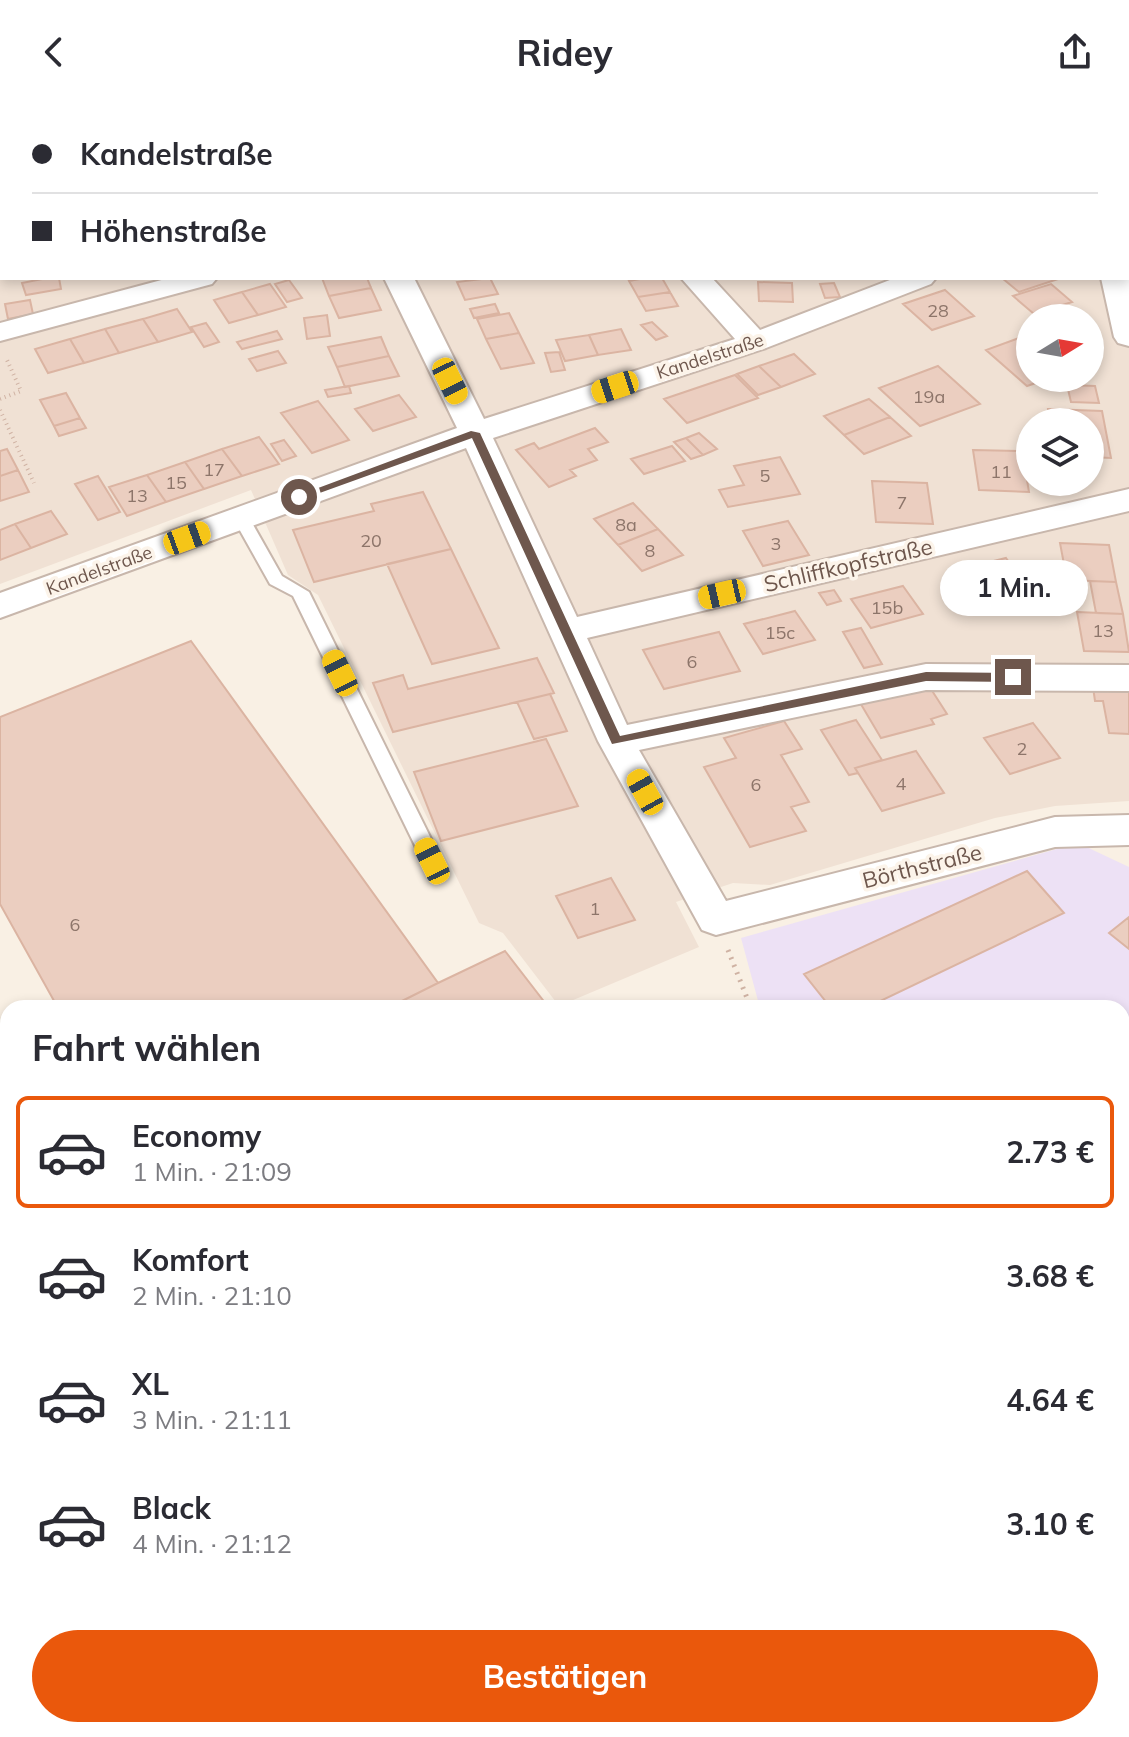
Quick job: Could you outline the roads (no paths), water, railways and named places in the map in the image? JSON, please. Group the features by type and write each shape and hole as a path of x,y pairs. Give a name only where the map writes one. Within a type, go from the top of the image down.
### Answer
{"street":[{"path":"3,344 92,292 186,280"},
{"path":"400,280 475,433 616,741 926,677 1129,678"},
{"path":"698,280 755,342"},
{"name":"Kandelstraße","path":"0,606 475,433 755,342 916,280"},
{"path":"1116,280 1129,337"},
{"name":"Schliffkopfstraße","path":"567,631 1129,500"},
{"name":"Börthstraße","path":"616,741 716,919 1055,832 1129,830"}],"lane":[{"path":"241,518 276,580 300,592 432,861"}]}
